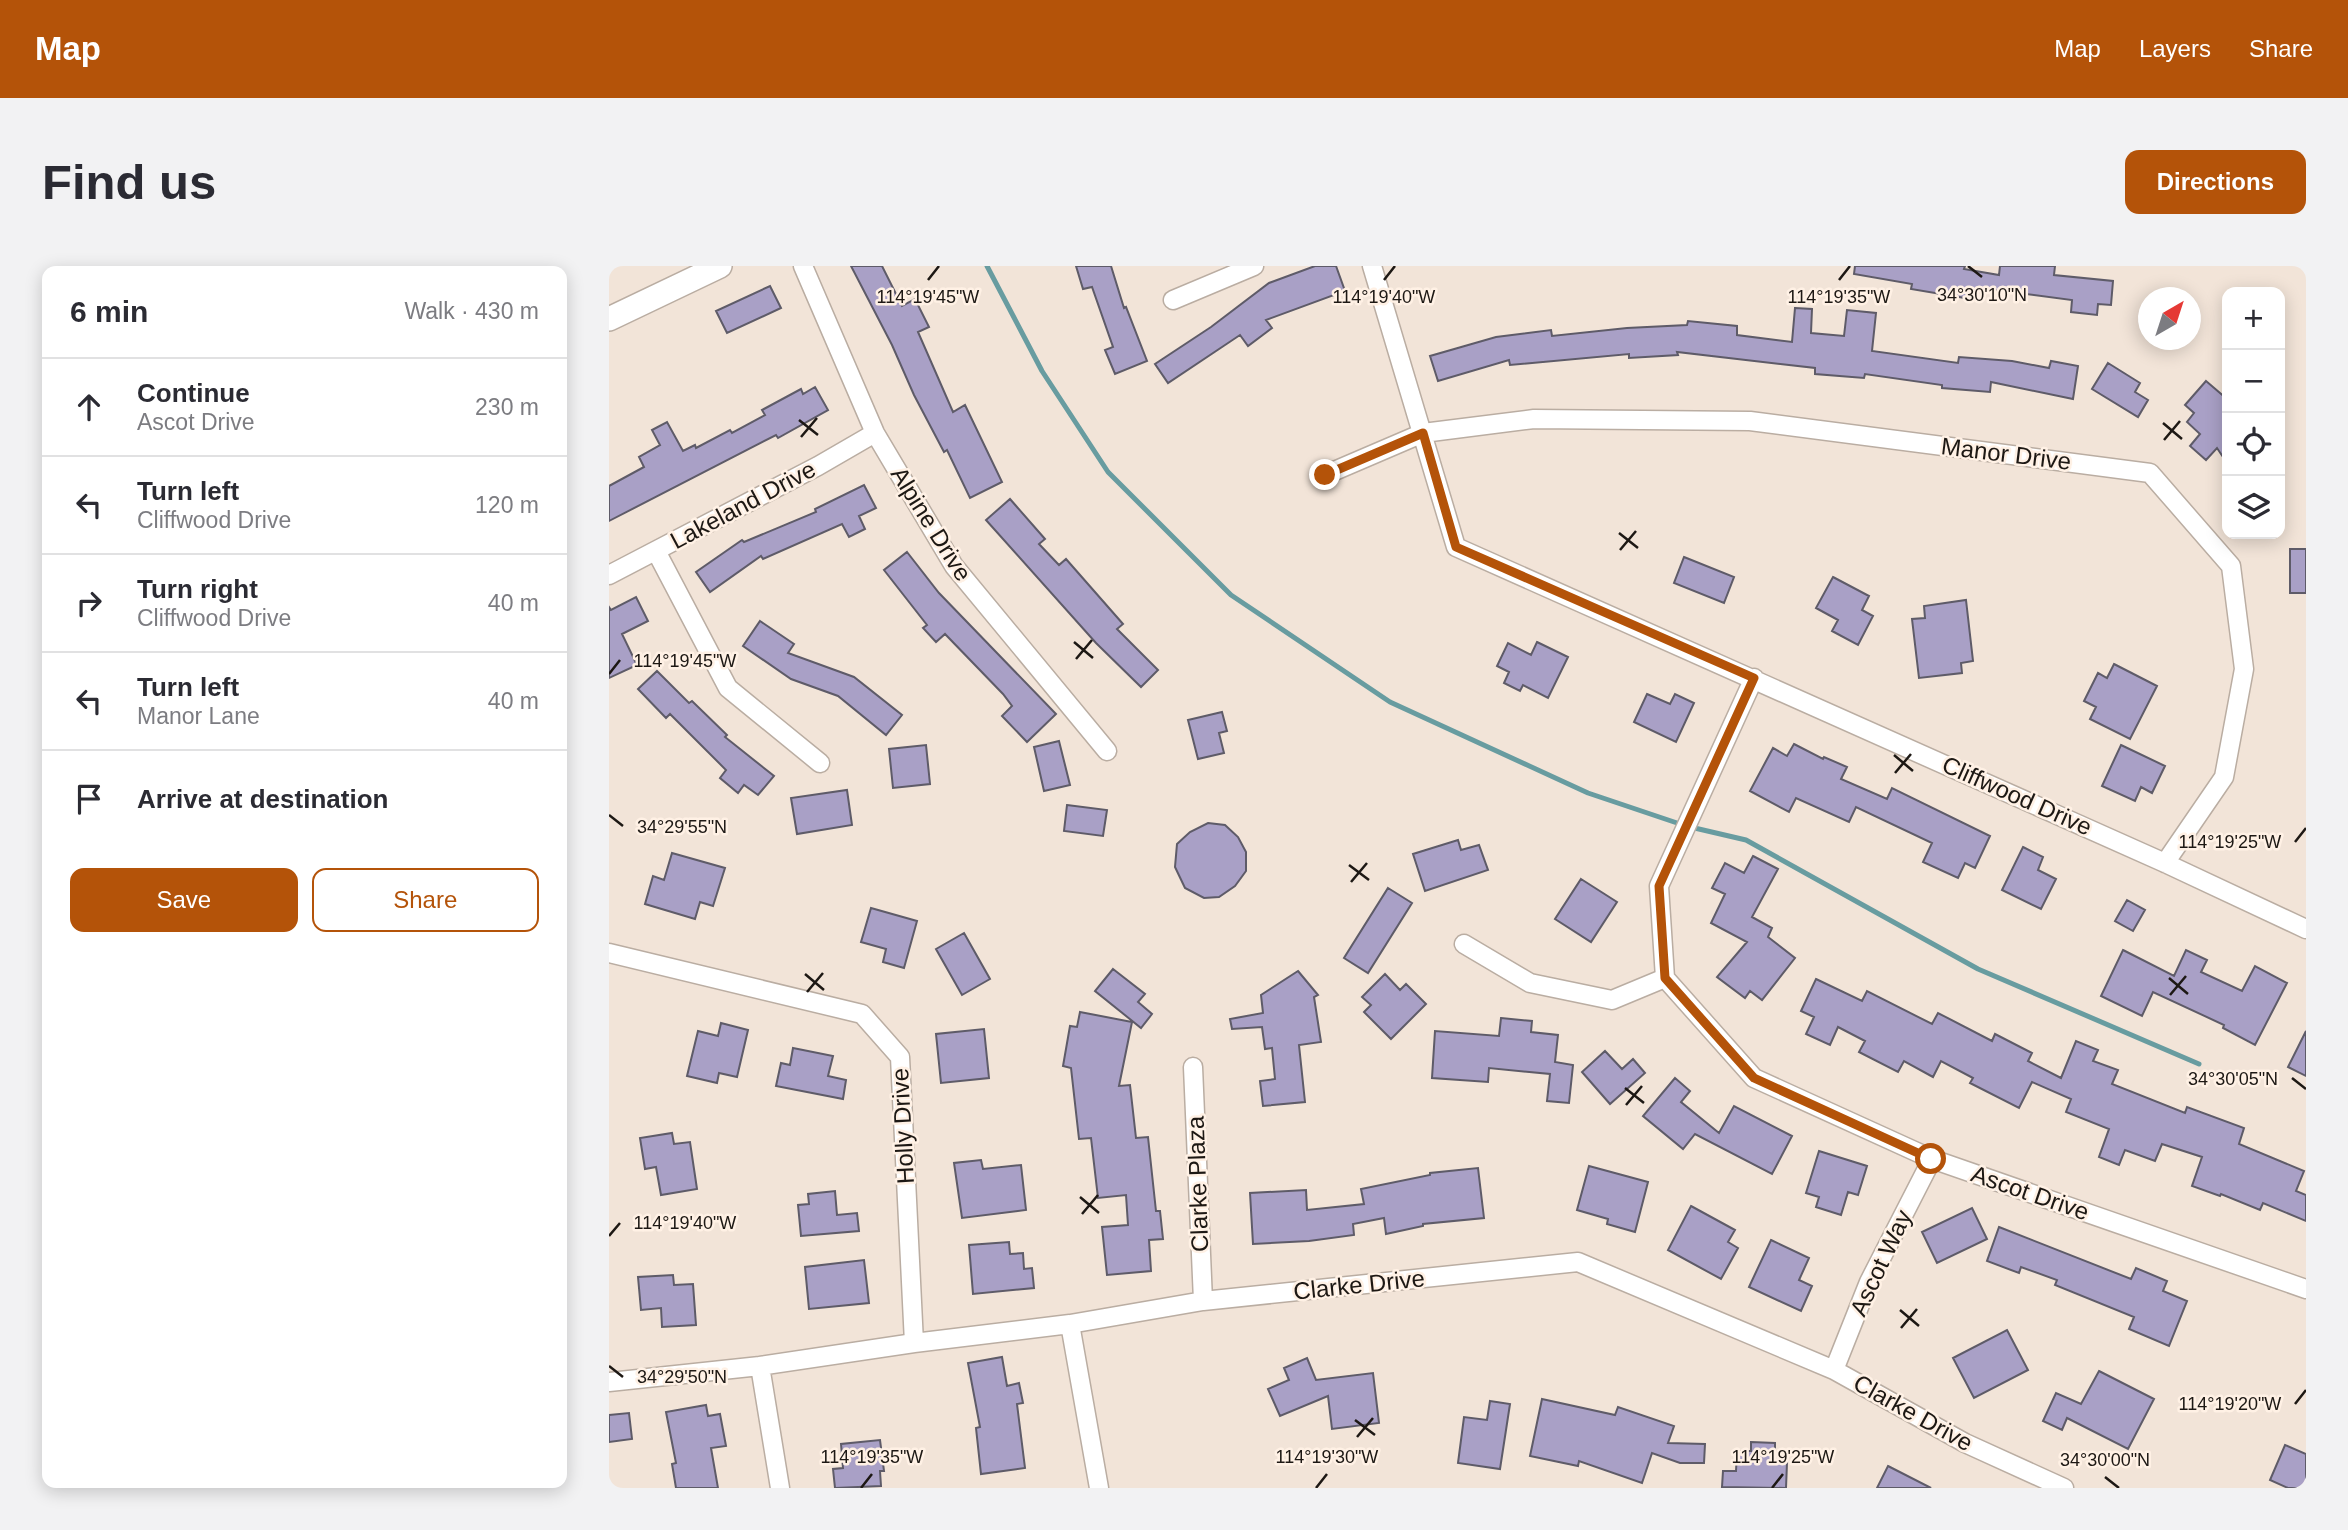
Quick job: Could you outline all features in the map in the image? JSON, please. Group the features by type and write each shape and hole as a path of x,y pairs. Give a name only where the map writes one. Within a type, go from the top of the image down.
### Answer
{"street":[{"path":"609,319 720,266"},
{"name":"Alpine Drive","path":"803,266 875,433 954,566 1107,751"},
{"path":"1173,300 1254,266"},
{"name":"Cliffwood Drive","path":"1372,266 1456,547 1754,678 2306,929"},
{"name":"Manor Drive","path":"1325,475 1423,433 1534,419 1750,421 2150,473 2231,566 2244,669 2224,777 2165,863"},
{"name":"Lakeland Drive","path":"609,575 875,433"},
{"path":"656,551 728,688 820,762"},
{"path":"1464,944 1530,983 1612,1000 1665,978 1659,886 1754,678"},
{"name":"Holly Drive","path":"609,953 862,1014 900,1058 914,1343"},
{"name":"Ascot Drive","path":"1665,978 1754,1078 1931,1159 2306,1289"},
{"name":"Clarke Plaza","path":"1193,1067 1203,1301"},
{"name":"Ascot Way","path":"1834,1370 1869,1282 1931,1159"},
{"name":"Clarke Drive","path":"609,1382 761,1366 914,1343 1070,1324 1203,1301 1578,1262 1834,1370 1965,1443 2064,1488"},
{"path":"1070,1324 1099,1488"},
{"path":"761,1366 780,1488"}],"building":[{"path":"851,266 882,266 902,306 915,299 929,327 918,332 953,412 965,405 1002,482 970,498 947,450 944,452 914,395 892,345"},
{"path":"1076,266 1111,266 1124,308 1126,307 1147,361 1115,374 1105,350 1113,347 1092,287 1083,289"},
{"path":"1315,266 1336,266 1345,291 1266,320 1272,328 1248,346 1240,335 1168,383 1155,364 1211,327 1269,283"},
{"path":"1855,266 1965,266 1964,269 1999,275 2000,266 2055,266 2054,275 2113,281 2111,305 2098,304 2097,315 2071,312 2072,300 1979,288 1977,300 1911,289 1912,284 1854,274"},
{"path":"770,286 781,308 727,333 716,311"},
{"path":"1795,308 1812,309 1811,333 1844,336 1847,310 1876,313 1872,351 1958,363 1959,357 2012,361 2049,368 2051,361 2078,366 2073,399 1991,382 1990,392 1942,388 1942,385 1865,374 1864,378 1815,374 1815,368 1677,352 1678,355 1629,358 1629,354 1510,365 1509,360 1438,381 1430,356 1496,337 1551,330 1552,336 1687,325 1688,321 1737,326 1737,335 1792,342"},
{"path":"2108,363 2140,383 2135,392 2148,400 2138,417 2092,389"},
{"path":"2206,381 2222,395 2222,456 2217,448 2206,460 2190,446 2200,434 2187,422 2194,413 2185,405"},
{"path":"815,387 828,410 778,438 776,435 609,521 609,486 644,467 639,457 660,445 652,430 667,422 683,451 695,445 696,448 765,415 762,410 801,389 803,394"},
{"path":"864,485 876,508 859,516 865,529 849,537 842,524 763,559 761,556 710,592 696,572 742,540 744,542 816,512 815,509"},
{"path":"1010,499 1045,539 1039,544 1059,565 1066,559 1123,624 1117,629 1158,670 1141,687 1096,643 986,520"},
{"path":"2290,549 2306,549 2306,593 2290,593"},
{"path":"907,552 939,593 1056,714 1027,742 1002,716 1012,706 1003,694 945,634 936,642 923,628 927,625 884,570"},
{"path":"1684,557 1734,577 1724,603 1674,583"},
{"path":"1833,577 1869,596 1862,610 1873,616 1858,645 1832,631 1838,620 1816,608"},
{"path":"636,597 648,621 622,634 637,665 609,678 609,607 611,610"},
{"path":"1966,600 1973,661 1961,663 1962,673 1919,678 1912,619 1925,618 1924,606"},
{"path":"760,621 794,644 788,653 854,677 902,715 886,735 838,696 791,679 743,646"},
{"path":"1537,642 1568,657 1548,698 1523,685 1520,691 1504,683 1509,672 1497,666 1508,643 1531,655"},
{"path":"2114,664 2157,686 2130,739 2090,719 2096,707 2084,701 2098,673 2107,678"},
{"path":"657,671 689,703 692,701 727,735 725,737 774,776 758,795 744,785 738,793 720,778 726,770 670,714 666,718 638,689"},
{"path":"1647,694 1670,704 1675,694 1694,703 1676,742 1634,722"},
{"path":"1222,712 1227,731 1219,733 1224,753 1198,759 1188,720"},
{"path":"1059,741 1070,785 1044,791 1034,747"},
{"path":"1794,744 1823,759 1824,757 1847,767 1841,779 1887,799 1892,788 1990,836 1975,868 1965,863 1958,878 1923,862 1932,843 1856,807 1849,822 1796,798 1789,812 1750,791 1773,748 1787,756"},
{"path":"926,745 930,784 893,788 889,749"},
{"path":"2121,745 2165,766 2152,793 2141,787 2135,801 2102,786"},
{"path":"847,790 852,825 797,834 791,798"},
{"path":"1067,805 1107,810 1103,836 1064,831"},
{"path":"1208,823 1225,825 1238,837 1246,852 1246,871 1235,886 1219,897 1204,898 1185,888 1175,867 1177,844 1190,832"},
{"path":"1458,840 1461,850 1479,845 1488,870 1425,891 1413,854"},
{"path":"2023,847 2043,857 2038,870 2056,879 2041,909 2002,890"},
{"path":"672,853 725,868 713,906 700,902 695,919 645,904 653,876 664,880"},
{"path":"1753,856 1778,869 1752,917 1772,928 1768,937 1795,958 1762,1000 1750,991 1745,998 1717,977 1747,942 1711,923 1725,894 1712,888 1725,863 1744,873"},
{"path":"1581,879 1617,902 1591,942 1555,919"},
{"path":"1388,888 1412,903 1368,973 1344,958"},
{"path":"2127,900 2145,910 2133,931 2115,921"},
{"path":"871,908 917,921 904,968 883,962 886,949 861,942"},
{"path":"964,933 990,979 962,995 936,949"},
{"path":"2123,950 2174,976 2186,950 2207,960 2201,972 2242,991 2255,966 2287,983 2255,1045 2223,1028 2224,1025 2153,992 2142,1016 2101,996"},
{"path":"1113,969 1145,994 1138,1002 1152,1014 1141,1028 1095,991"},
{"path":"1298,971 1318,995 1314,997 1321,1042 1299,1045 1305,1102 1263,1106 1260,1081 1275,1079 1272,1048 1265,1049 1262,1027 1232,1029 1230,1019 1263,1013 1261,995"},
{"path":"1385,974 1400,990 1406,984 1426,1004 1391,1039 1364,1012 1371,1005 1362,997"},
{"path":"1816,979 1862,1001 1867,991 1932,1024 1938,1013 1992,1041 1995,1034 2032,1053 2028,1061 2061,1078 2076,1041 2098,1050 2093,1061 2118,1070 2112,1084 2185,1113 2187,1107 2244,1128 2239,1144 2304,1171 2296,1191 2306,1195 2306,1221 2263,1203 2260,1210 2221,1194 2220,1196 2192,1186 2202,1157 2162,1144 2155,1161 2125,1150 2119,1165 2099,1157 2109,1129 2066,1112 2071,1099 2032,1082 2019,1108 1970,1083 1973,1078 1941,1061 1933,1077 1904,1061 1898,1072 1859,1052 1865,1041 1838,1027 1830,1045 1806,1034 1814,1017 1801,1011"},
{"path":"1080,1012 1132,1022 1119,1086 1130,1085 1136,1138 1148,1137 1156,1211 1160,1211 1163,1239 1149,1240 1151,1271 1107,1275 1102,1227 1128,1225 1126,1195 1098,1198 1091,1138 1079,1139 1071,1068 1063,1066 1070,1026 1077,1027"},
{"path":"1501,1018 1532,1021 1531,1032 1558,1035 1555,1062 1573,1065 1569,1103 1547,1101 1550,1074 1489,1068 1488,1082 1432,1078 1435,1031 1499,1036"},
{"path":"721,1023 748,1030 737,1077 719,1073 717,1083 687,1076 698,1031 718,1036"},
{"path":"984,1029 989,1078 941,1083 936,1034"},
{"path":"2306,1031 2306,1076 2288,1067"},
{"path":"793,1048 833,1056 828,1076 846,1080 843,1099 776,1086 781,1063 790,1065"},
{"path":"1605,1051 1622,1069 1633,1059 1645,1073 1610,1104 1582,1072"},
{"path":"1675,1078 1690,1091 1681,1102 1719,1133 1734,1106 1792,1136 1772,1174 1695,1134 1683,1149 1643,1116"},
{"path":"672,1133 674,1144 690,1142 697,1189 661,1195 656,1167 645,1169 640,1138"},
{"path":"1819,1151 1867,1166 1858,1195 1848,1192 1841,1215 1816,1207 1819,1197 1806,1193"},
{"path":"981,1160 983,1169 1021,1165 1026,1210 962,1218 954,1163"},
{"path":"1589,1166 1648,1182 1635,1232 1607,1224 1608,1219 1577,1210"},
{"path":"1478,1168 1484,1218 1423,1224 1386,1234 1384,1218 1353,1224 1354,1235 1253,1244 1250,1193 1306,1190 1307,1210 1364,1204 1361,1189 1430,1173"},
{"path":"835,1191 837,1215 857,1213 859,1231 801,1236 798,1205 809,1204 808,1194"},
{"path":"1691,1206 1735,1230 1728,1242 1738,1248 1721,1279 1668,1250"},
{"path":"1972,1208 1987,1239 1937,1263 1922,1232"},
{"path":"1999,1227 2131,1279 2136,1268 2167,1281 2163,1291 2187,1301 2169,1346 2129,1329 2134,1317 2055,1285 2057,1280 2021,1267 2019,1273 1987,1261"},
{"path":"1771,1240 1809,1258 1799,1280 1812,1286 1801,1311 1749,1287"},
{"path":"1009,1242 1010,1254 1023,1253 1024,1269 1032,1268 1034,1288 973,1294 969,1245"},
{"path":"864,1260 869,1303 809,1309 805,1267"},
{"path":"673,1275 674,1285 693,1284 696,1325 662,1327 661,1308 641,1310 638,1277"},
{"path":"2007,1330 2028,1370 1974,1398 1953,1358"},
{"path":"1002,1357 1007,1386 1019,1383 1023,1403 1017,1404 1025,1468 981,1474 976,1428 980,1427 968,1363"},
{"path":"1307,1358 1316,1380 1373,1373 1379,1423 1332,1429 1328,1396 1280,1416 1268,1389 1289,1380 1284,1368"},
{"path":"2099,1371 2154,1399 2128,1449 2067,1418 2062,1430 2043,1421 2056,1393 2081,1404"},
{"path":"1542,1399 1615,1415 1618,1407 1674,1426 1668,1443 1705,1444 1704,1463 1680,1463 1652,1453 1642,1483 1579,1461 1578,1466 1530,1456"},
{"path":"1490,1401 1510,1404 1500,1469 1458,1463 1464,1417 1487,1420"},
{"path":"706,1405 708,1416 720,1414 726,1446 711,1448 718,1488 676,1488 672,1464 676,1463 666,1412"},
{"path":"629,1413 632,1439 609,1442 609,1415"},
{"path":"880,1440 884,1471 880,1471 881,1486 835,1488 833,1469 843,1468 841,1444"},
{"path":"1751,1442 1775,1443 1775,1462 1787,1463 1786,1488 1722,1487 1723,1471 1736,1471 1737,1451 1751,1451"},
{"path":"2285,1445 2306,1454 2306,1488 2288,1488 2270,1480"},
{"path":"1888,1466 1931,1488 1877,1488"}],"waterway":[{"path":"987,266 1042,371 1108,472 1231,595 1390,702 1588,793 1686,826 1746,840 1978,969 2199,1064"}],"route":[{"path":"1325,475 1423,433 1456,547 1754,678 1659,886 1665,978 1754,1078 1931,1159"}]}
